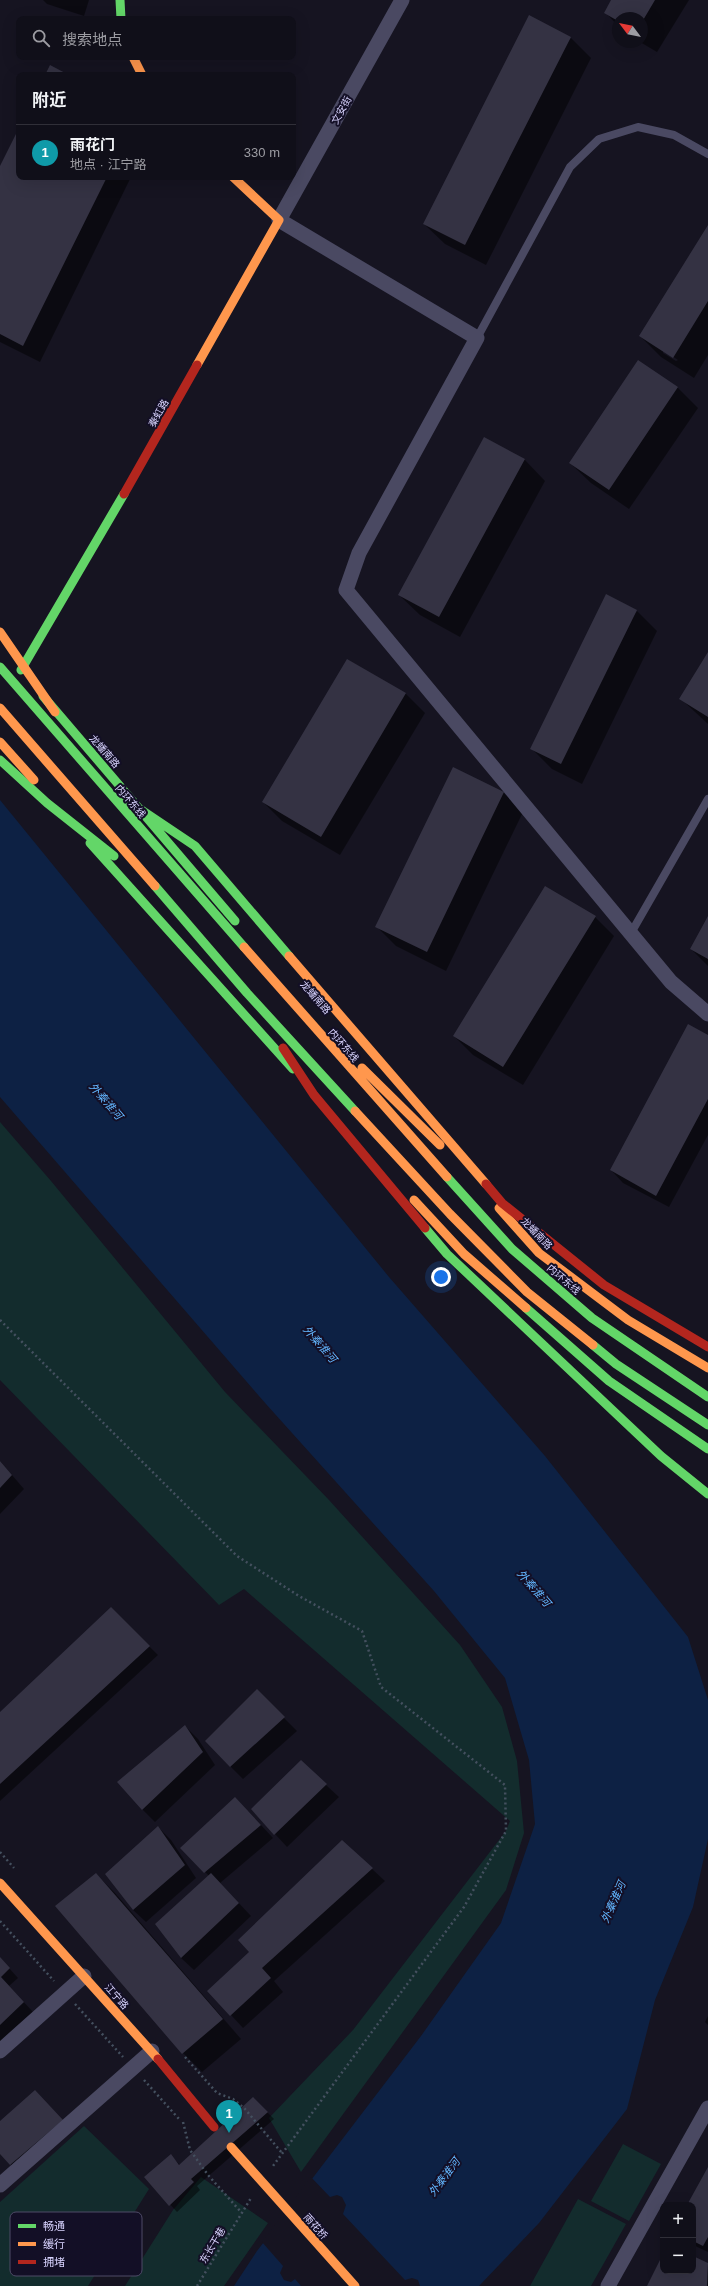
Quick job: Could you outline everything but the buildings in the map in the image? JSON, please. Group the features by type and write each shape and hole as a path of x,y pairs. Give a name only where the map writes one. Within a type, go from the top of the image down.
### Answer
{"main road":[{"path":"120,0 121,16"},
{"path":"134,60 140,72"},
{"path":"236,180 279,220"},
{"name":"秦虹路","path":"5,684 21,670 143,462 279,220"},
{"path":"0,632 101,784 195,846 502,1203 604,1285 708,1347"},
{"name":"龙蟠南路","path":"0,645 240,927"},
{"name":"内环东线","path":"0,667 337,1054 512,1249 592,1318 708,1397"},
{"path":"0,708 247,993 450,1214 527,1292 616,1364 708,1425"},
{"path":"0,742 187,953 464,1254 609,1380 708,1449"},
{"path":"0,760 47,803 152,885"},
{"name":"龙蟠南路","path":"286,979 366,1072 434,1137 539,1253 628,1320 708,1368"},
{"path":"247,993 314,1095 447,1254 661,1456 708,1494"},
{"name":"江宁路","path":"0,1883 152,2051 214,2127"},
{"name":"雨花桥","path":"231,2147 355,2286"}],"street":[{"name":"文安街","path":"279,220 402,0"},
{"path":"279,220 477,338 359,554 346,590 671,982 708,1014"},
{"path":"0,2051 84,1976"},
{"path":"0,2185 152,2051"},
{"path":"608,2286 708,2108"}],"lane":[{"path":"477,338 570,167 599,139 638,128 674,135 708,154"},
{"path":"631,933 708,799"}],"path":[{"path":"0,1320 237,1556 299,1596 362,1631 381,1687 505,1785 506,1831 464,1907 268,2173"},
{"path":"0,1852 16,1870"},
{"path":"180,2052 217,2093 233,2099 245,2109 282,2153"},
{"name":"东长干巷","path":"197,2286 241,2212 255,2192"}],"green space":[{"path":"0,1122 51,1181 225,1392 329,1500 460,1645 502,1707 517,1761 524,1833 506,1890 301,2172 269,2118 353,2030 506,1831 510,1821 244,1589 219,1605 0,1380"},
{"path":"84,2126 149,2189 135,2212 10,2212 10,2276 94,2276 88,2286 0,2286 0,2202"},
{"path":"623,2144 661,2164 629,2221 591,2201"},
{"path":"201,2177 268,2223 224,2286 125,2286 131,2276 142,2276 142,2259 173,2210"},
{"path":"578,2199 626,2224 591,2286 530,2286"}],"water":[{"name":"外秦淮河","path":"0,800 389,1277 545,1456 688,1637 708,1700 708,1839 693,1907 655,2000 627,2109 539,2223 479,2286 234,2286 257,2251 421,2036 501,1923 535,1824 529,1760 505,1678 434,1591 266,1404 0,1097"}],"pier":[{"path":"311,2177 330,2197 337,2195 342,2197 346,2205 343,2214 405,2280 412,2278 418,2280 420,2286 301,2286 295,2279 291,2282 284,2280 280,2273 283,2266 262,2242"}],"traffic: fast":[{"path":"120,0 121,16"},
{"path":"21,670 124,494"},
{"path":"0,667 244,947"},
{"path":"43,696 235,921"},
{"path":"0,760 47,803 114,856"},
{"path":"125,799 195,846 289,956"},
{"path":"90,843 293,1069"},
{"path":"155,886 247,993 355,1111"},
{"path":"447,1177 512,1249 592,1318 708,1397"},
{"path":"425,1228 447,1254 661,1456 708,1494"},
{"path":"526,1308 609,1381 708,1449"},
{"path":"593,1345 616,1364 708,1425"}],"traffic: slow":[{"path":"134,60 140,72"},
{"path":"197,365 279,220 236,180"},
{"path":"0,632 55,712"},
{"path":"0,708 155,886"},
{"path":"0,742 34,780"},
{"path":"244,947 447,1177"},
{"path":"289,956 486,1184"},
{"path":"362,1068 440,1145"},
{"path":"355,1111 450,1214 527,1292 593,1345"},
{"path":"414,1200 464,1254 526,1308"},
{"path":"499,1208 539,1253 628,1320 708,1368"},
{"path":"0,1883 158,2059"},
{"path":"231,2147 355,2286"}],"traffic: jam":[{"path":"124,494 197,365"},
{"path":"283,1048 314,1095 425,1228"},
{"path":"486,1184 502,1203 604,1285 708,1347"},
{"path":"158,2059 214,2127"}],"place":[{"name":"雨花门","path":"229,2133"}]}
